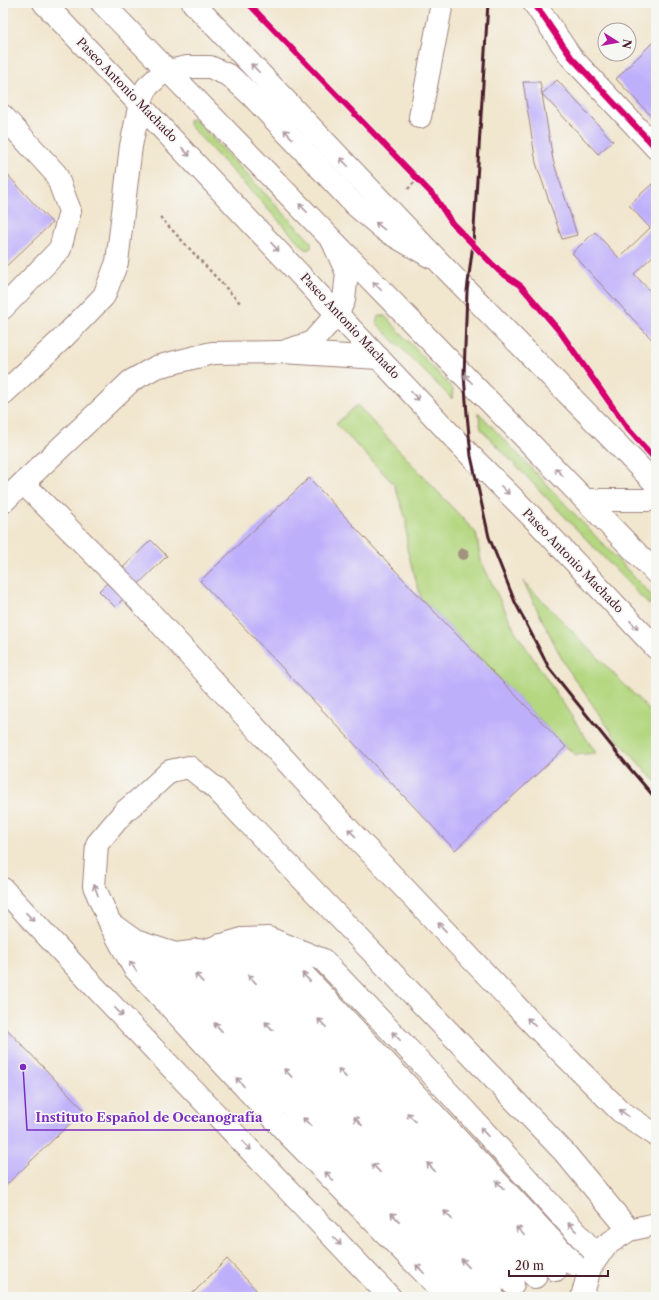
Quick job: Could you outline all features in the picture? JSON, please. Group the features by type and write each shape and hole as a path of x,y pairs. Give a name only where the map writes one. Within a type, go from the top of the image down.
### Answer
{"main road":[{"name":"Paseo Antonio Machado","path":"44,3 379,358 656,648"},
{"path":"102,3 656,573"},
{"path":"193,3 438,260 656,484"},
{"path":"420,117 442,3"},
{"path":"534,3 571,57 656,148"},
{"path":"3,394 63,338 104,296 118,262 130,146 140,103 147,87 158,76 168,71 187,67 210,67 230,76 253,97 355,206 386,231 438,260"},
{"path":"3,116 56,174 70,210 60,249 3,308"},
{"path":"283,352 311,343 338,314 344,300 347,273 330,236"},
{"path":"3,502 131,381 156,367 212,353 283,352 379,358"},
{"path":"23,483 123,583 358,839 535,1026 620,1111 656,1134"},
{"path":"586,500 656,500"},
{"path":"448,1297 289,1135 134,968 110,922 94,886 97,844 124,812 170,771 189,767 214,787 244,817 564,1152 629,1230"},
{"path":"3,889 390,1297"},
{"path":"110,922 139,942 470,1297"},
{"path":"139,942 166,952 187,952 206,950 242,939 270,938 323,960 428,1070 597,1258"},
{"path":"270,938 565,1267"},
{"path":"242,939 565,1267"},
{"path":"220,946 535,1277"},
{"path":"187,952 513,1284"},
{"path":"187,952 483,1294 597,1258"},
{"path":"582,1297 590,1268 606,1245 629,1230 656,1224"}],"path":[{"path":"412,173 422,183"},
{"path":"160,217 241,304"}],"green space":[{"path":"189,119 195,120 311,242 311,248 306,250 189,125"},
{"path":"378,316 385,316 453,389 452,399 376,323"},
{"path":"357,405 476,533 481,561 515,631 596,753 576,755 566,747 421,598 407,549 406,519 394,484 336,424"},
{"path":"478,412 654,598 649,605 481,429"},
{"path":"523,581 656,717 656,782 615,737 565,665"}],"building":[{"path":"656,39 656,121 616,79 633,62 637,62 637,58"},
{"path":"557,80 613,141 598,154 542,94"},
{"path":"523,82 540,82 553,160 577,235 562,239 536,163"},
{"path":"3,170 52,223 3,269"},
{"path":"652,184 656,188 656,253 634,274 656,297 656,344 572,253 595,232 619,258 650,228 629,205"},
{"path":"309,478 421,598 566,747 455,850 200,581"},
{"path":"151,540 167,556 115,607 99,591"},
{"path":"3,1025 84,1110 3,1188"},
{"path":"227,1259 263,1297 189,1297"}],"railway":[{"path":"488,3 473,244 467,291 464,375 471,456 489,537 515,602 549,668 656,799"}],"cycle path":[{"path":"248,3 435,197 452,223 499,271 521,286 561,333 628,429 656,460"},
{"path":"534,3 571,57 656,148"}],"place":[{"name":"Instituto Español de Oceanografía","path":"23,1067"}]}
